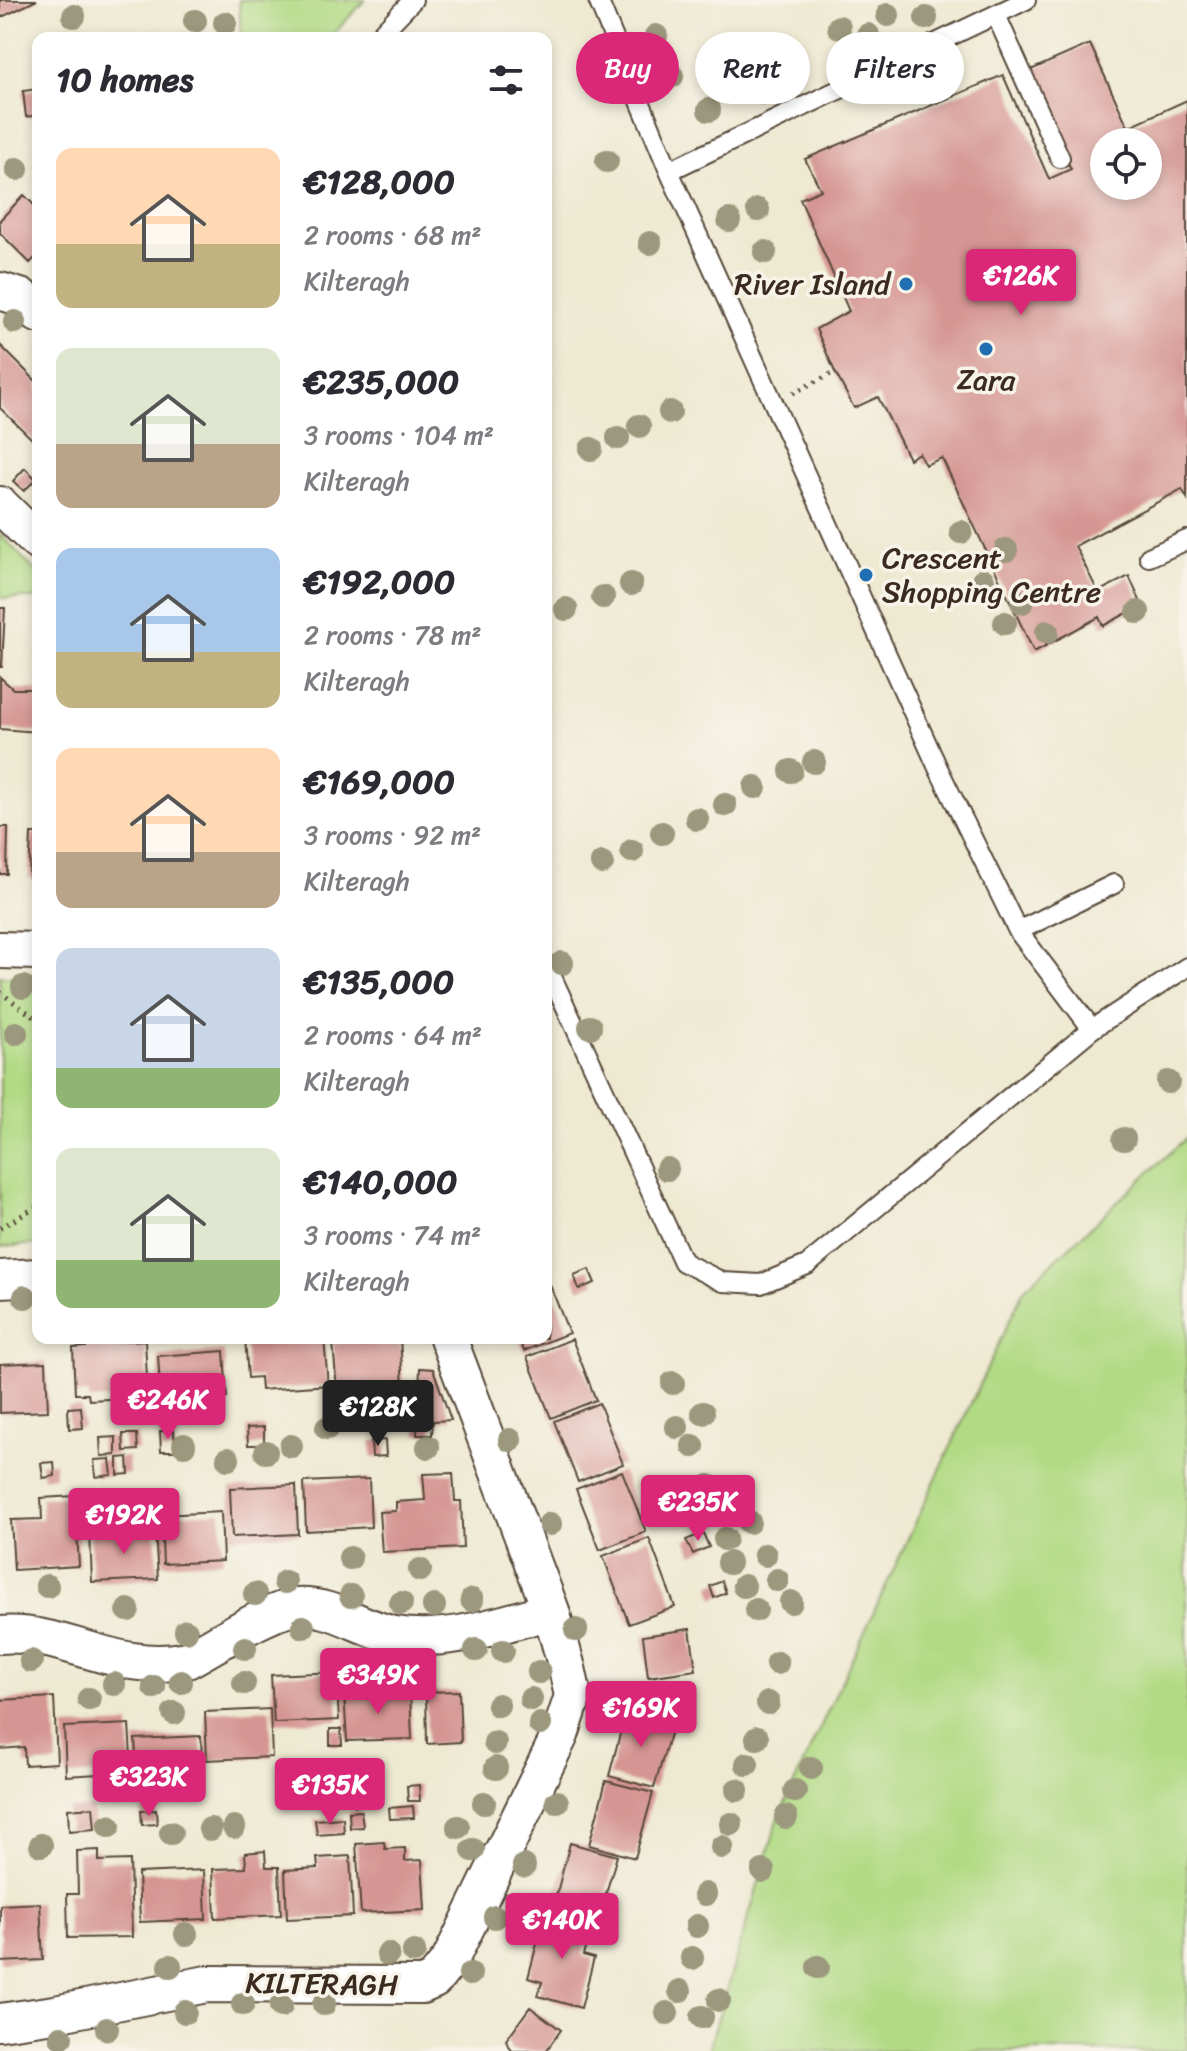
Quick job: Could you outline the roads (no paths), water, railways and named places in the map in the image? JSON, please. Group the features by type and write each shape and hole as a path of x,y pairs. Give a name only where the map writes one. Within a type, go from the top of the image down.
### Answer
{"street":[{"path":"0,291 23,298 32,308"},
{"path":"0,505 32,532"},
{"path":"0,950 32,951"},
{"path":"0,1279 32,1277"},
{"name":"KILTERAGH","path":"0,2022 55,2014 198,1984 422,1985 434,1980 450,1960 570,1709 573,1696 551,1611 450,1344"},
{"path":"0,1635 31,1635 109,1658 171,1664 187,1660 271,1615 294,1607 320,1609 391,1634 424,1637 469,1632 551,1611"}],"lane":[{"path":"383,32 413,0"},
{"path":"598,0 669,171 883,651 1018,931 1092,1029"},
{"path":"669,171 1026,0"},
{"path":"996,15 1060,158"},
{"path":"1149,557 1187,540"},
{"path":"1018,931 1114,884"},
{"path":"552,977 683,1262 723,1282 761,1284 807,1265 1092,1029 1187,967"}],"place":[{"name":"River Island","path":"906,284"},
{"name":"Zara","path":"986,349"},
{"name":"Crescent Shopping Centre","path":"866,575"}]}
